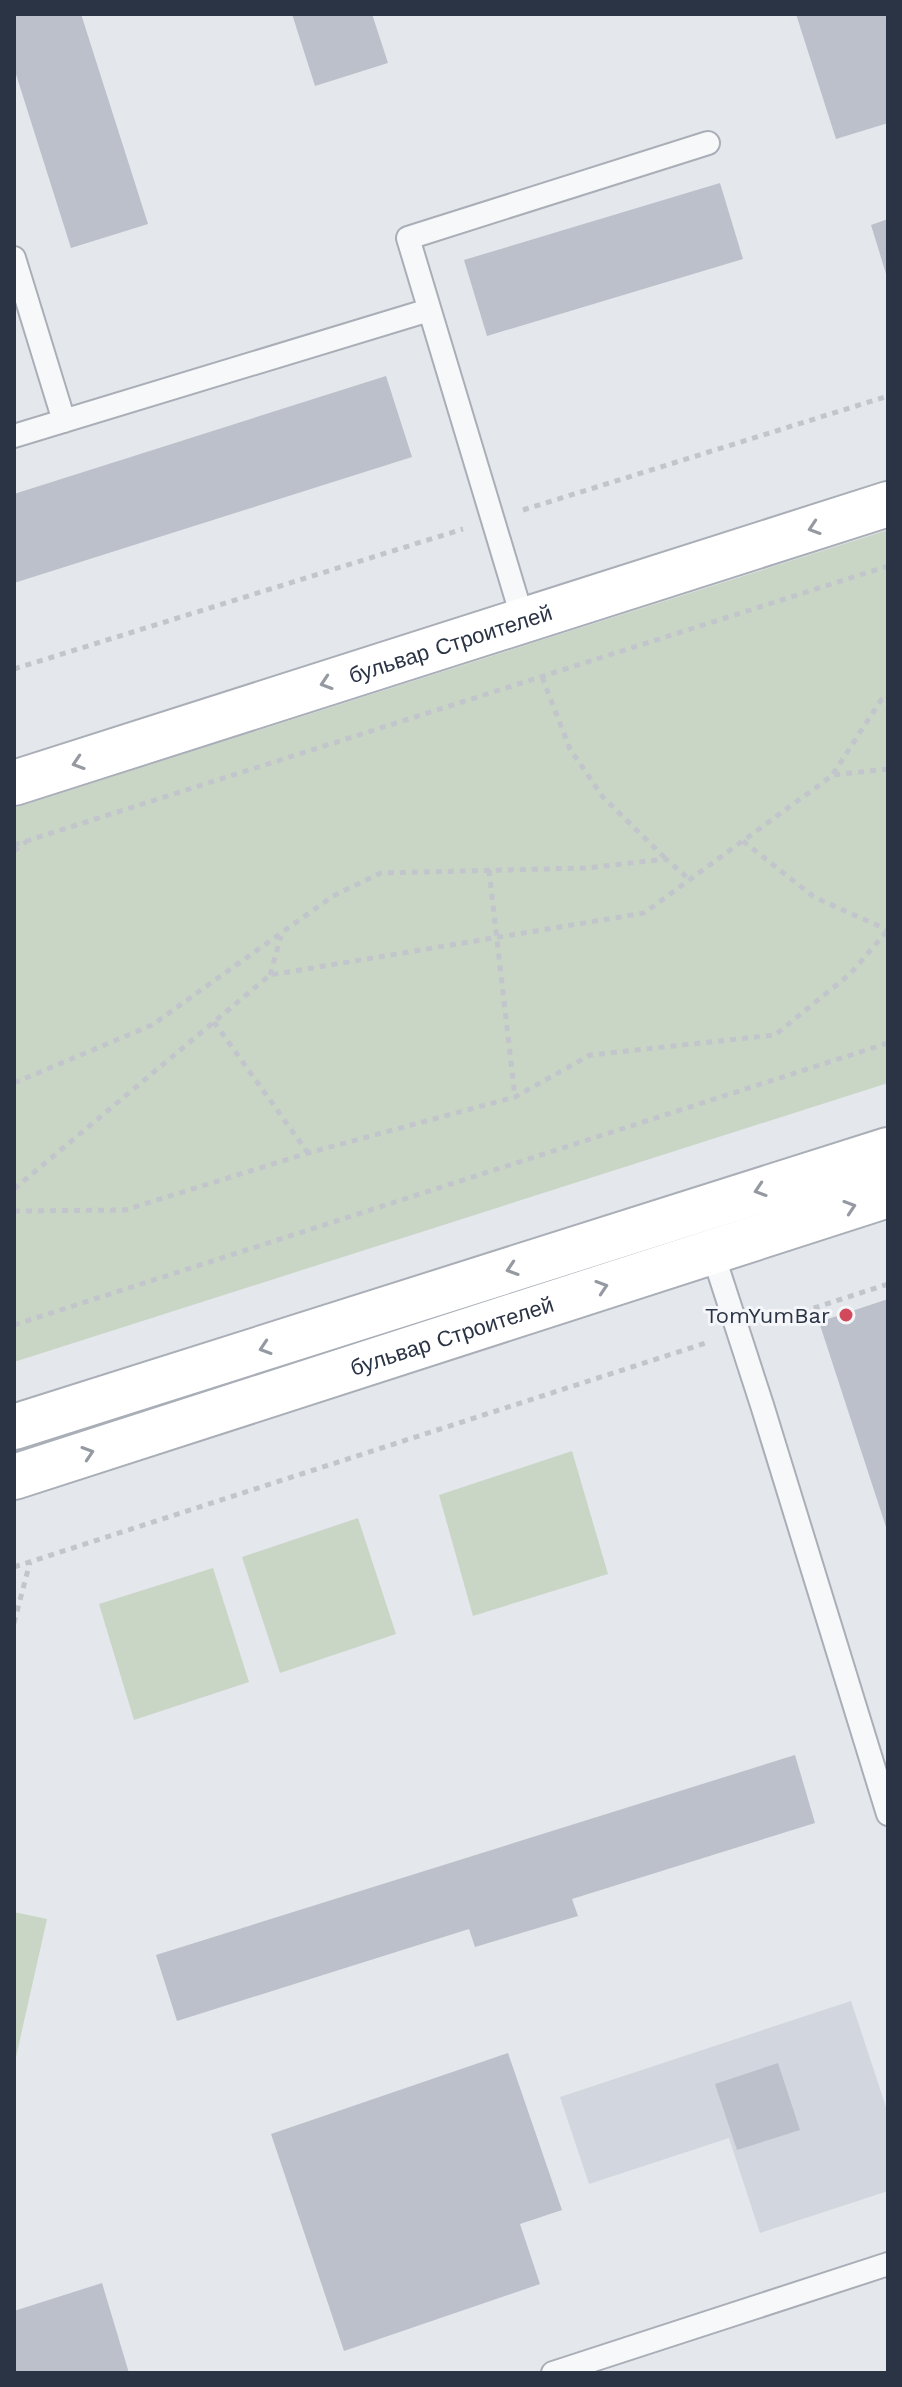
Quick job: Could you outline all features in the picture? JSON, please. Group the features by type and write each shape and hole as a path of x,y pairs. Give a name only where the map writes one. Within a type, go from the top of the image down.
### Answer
{"main road":[{"name":"бульвар Строителей","path":"14,783 888,504"},
{"name":"бульвар Строителей","path":"14,1427 888,1150"},
{"name":"бульвар Строителей","path":"14,1477 888,1195"}],"lane":[{"path":"523,620 408,238 708,143"},
{"path":"14,258 64,421"},
{"path":"14,436 429,310"},
{"path":"712,1251 888,1814"},
{"path":"553,2373 888,2264"}],"path":[{"path":"14,669 888,396"},
{"path":"14,845 888,566"},
{"path":"542,677 570,749 603,797 690,880"},
{"path":"14,1189 270,975 644,913 833,775 881,700 888,698"},
{"path":"833,775 888,769"},
{"path":"14,851 30,840"},
{"path":"14,1211 125,1210 308,1153 515,1097 590,1055 775,1035 850,974 888,930 814,897 743,841"},
{"path":"14,1083 152,1025 333,896 381,873 587,868 666,859"},
{"path":"489,870 515,1097"},
{"path":"270,975 281,935"},
{"path":"214,1022 308,1153"},
{"path":"14,1325 888,1043"},
{"path":"14,1567 888,1284"},
{"path":"14,1623 30,1562"}],"shaded area":[{"path":"851,2001 888,2113 888,2191 760,2233 729,2138 589,2184 560,2097"}],"green space":[{"path":"888,530 888,1083 14,1362 14,808"},
{"path":"572,1451 608,1574 473,1616 439,1495"},
{"path":"358,1518 396,1634 280,1673 242,1557"},
{"path":"213,1568 249,1682 134,1720 99,1604"},
{"path":"14,1912 47,1919 14,2066"}],"building":[{"path":"14,14 81,14 148,224 71,248 14,68"},
{"path":"292,14 372,14 388,63 315,86"},
{"path":"796,14 885,14 888,23 888,123 836,139"},
{"path":"720,183 743,259 487,336 464,260"},
{"path":"888,219 888,277 887,277 871,225"},
{"path":"386,376 412,457 14,583 14,494"},
{"path":"888,1299 888,1530 887,1530 819,1322"},
{"path":"795,1755 815,1823 572,1899 578,1916 475,1947 469,1929 177,2021 156,1955"},
{"path":"508,2053 562,2210 520,2224 540,2284 344,2351 271,2134"},
{"path":"778,2063 800,2130 737,2150 715,2084"},
{"path":"102,2283 129,2373 14,2373 14,2311"}],"place":[{"name":"TomYumBar","path":"846,1315"}]}
